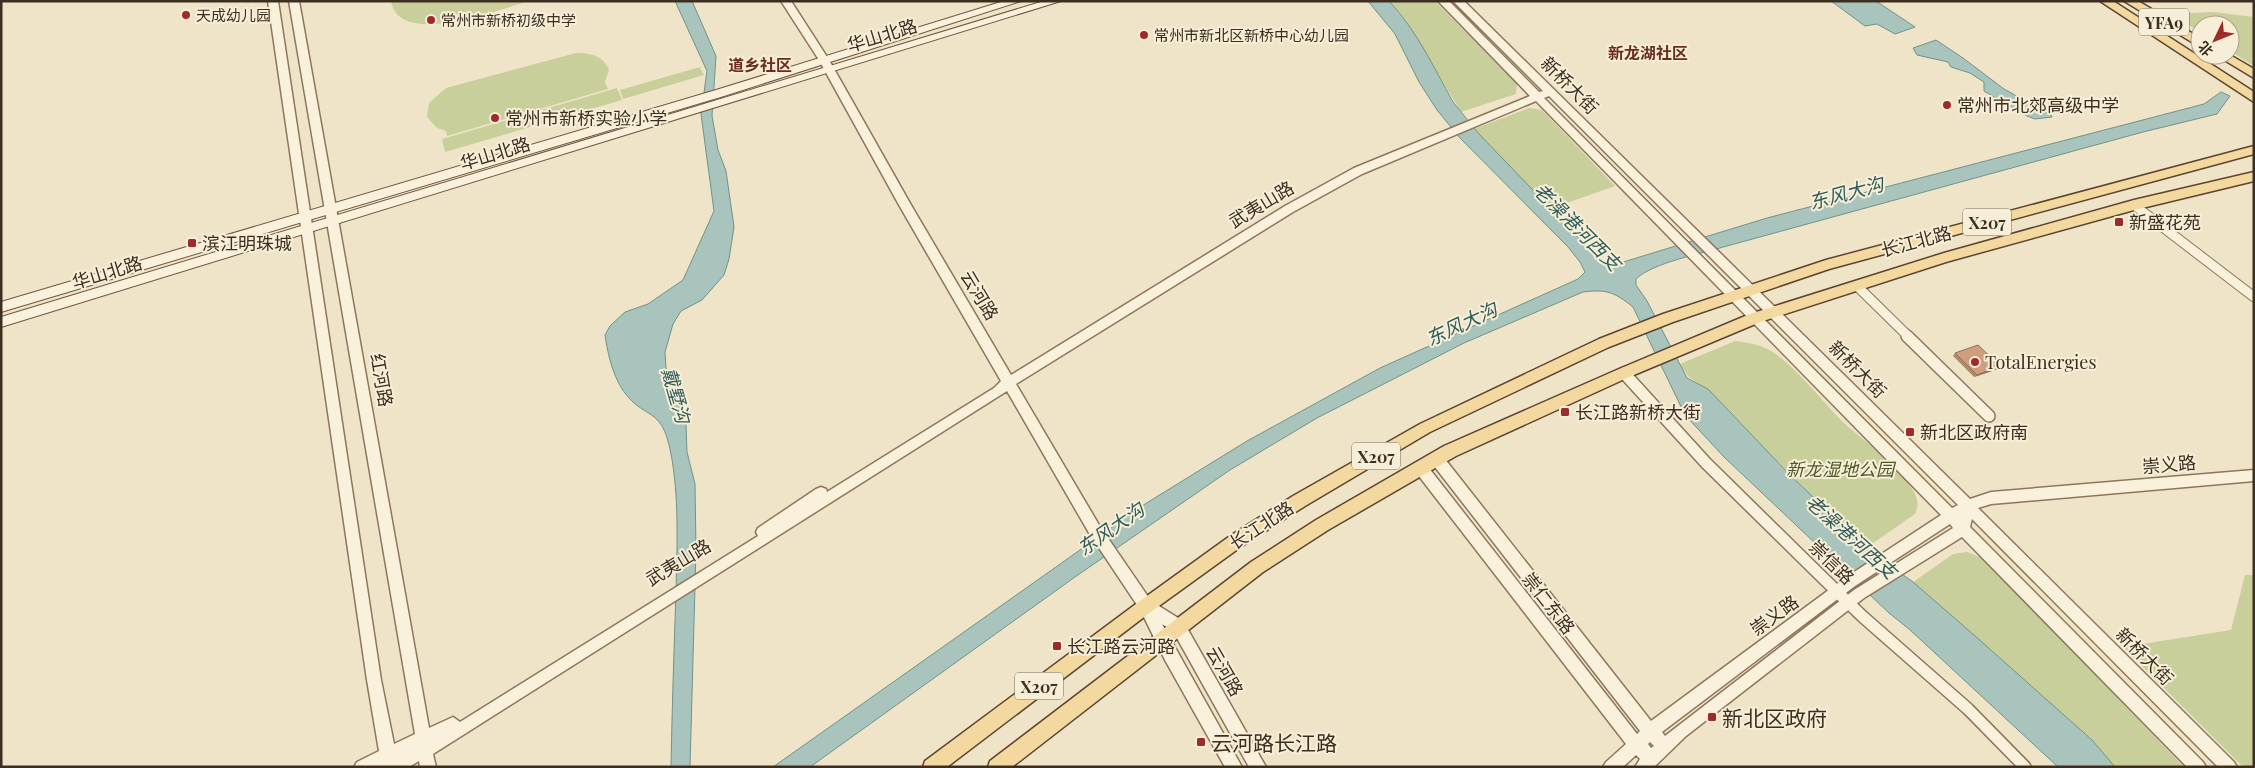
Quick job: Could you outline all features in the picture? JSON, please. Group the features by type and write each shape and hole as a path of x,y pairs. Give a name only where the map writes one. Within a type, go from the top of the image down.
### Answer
{"main road":[{"name":"华山北路","path":"1,307 333,215 827,65 1016,1"},
{"name":"华山北路","path":"827,65 1056,1"},
{"name":"YFA9","path":"2104,1 2251,98"},
{"name":"YFA9","path":"2129,1 2190,37"},
{"path":"2239,65 2254,74"},
{"name":"长江北路","path":"932,767 1146,606 1236,541 1398,443 1604,343 1668,318 1826,265 2248,151 2254,144"},
{"name":"长江北路","path":"997,767 1257,567 1322,525 1436,458 1628,372 1680,352 1755,318 1944,258 2134,205 2254,176"},
{"name":"华山北路","path":"1,322 307,222"}],"street":[{"path":"273,1 373,670 390,763"},
{"name":"红河路","path":"294,1 333,215 428,767"},
{"name":"云河路","path":"786,1 827,65 905,205 1094,529 1115,563 1146,606 1162,639 1234,767"},
{"name":"新桥大街","path":"1443,1 2198,767"},
{"name":"新桥大街","path":"1458,1 1752,290 2229,767"},
{"name":"武夷山路","path":"362,767 390,763 424,745 998,392 1009,382 1289,209 1358,170 1549,92"},
{"path":"2134,205 2254,297"},
{"path":"1857,286 1989,416"},
{"name":"崇信路","path":"1628,372 1706,463 1838,592"},
{"name":"崇仁东路","path":"1436,458 1638,719 1665,746"},
{"name":"崇仁东路","path":"1420,467 1520,598 1636,743 1647,763"},
{"name":"崇义路","path":"1647,763 1681,731 1853,593 1886,558 1968,505 1991,498 2254,475"},
{"path":"1963,529 1968,505"},
{"name":"崇义路","path":"1611,767 1650,731 1838,592 1853,593 1899,569 1963,529"},
{"name":"崇信路","path":"1853,593 2026,767"},
{"name":"云河路","path":"1146,606 1178,626 1258,767"}],"green space":[{"name":"常州市新桥初级中学","path":"391,1 529,1 475,17 431,24 412,22 398,15"},
{"path":"1389,1 1435,1 1517,84 1516,94 1461,112 1401,14"},
{"path":"2213,12 2238,15 2190,15 2190,26 2171,14"},
{"path":"2240,15 2254,17 2254,66 2240,57"},
{"path":"576,53 591,54 603,61 609,70 605,82 608,89 447,136 446,131 437,128 427,117 429,103 446,88"},
{"path":"700,67 704,75 623,99 620,90"},
{"path":"617,88 622,100 445,152 442,139"},
{"path":"1529,108 1542,110 1615,186 1550,209 1474,129"},
{"name":"新龙湿地公园","path":"1735,341 1762,347 1777,355 1794,370 1844,423 1888,460 1903,477 1916,497 1917,507 1915,514 1866,548 1807,492 1708,390 1688,376 1680,364"},
{"path":"1967,552 1982,558 2184,767 2115,767 2092,740 1913,582 1953,554"},
{"path":"2245,575 2254,575 2254,767 2243,767 2123,647 2231,630"}],"water":[{"name":"戴墅沟","path":"675,1 692,1 716,56 712,116 718,150 726,171 734,227 729,259 724,275 702,300 681,311 673,324 665,352 666,368 679,399 686,425 687,452 695,484 696,550 690,767 671,767 677,536 676,496 672,459 665,431 661,424 652,415 635,404 619,384 610,360 605,335 610,326 625,312 648,304 683,280 714,211 701,114 707,71"},
{"name":"老澡港河西支","path":"1368,1 1389,1 1399,12 1431,62 1453,102 1479,134 1607,267 1767,218 2204,104 2221,92 2230,96 2217,114 2143,132 1692,255 1665,263 1636,279 1636,285 1647,301 1687,378 1708,389 1788,473 1866,548 1913,582 1974,635 2092,740 2115,767 2058,767 1909,629 1889,613 1724,457 1685,415 1633,307 1615,295 1598,291 1583,292 1464,343 1317,418 1230,470 1075,577 810,767 773,767 1145,504 1247,441 1380,368 1578,279 1585,272 1568,247 1460,138 1437,110 1419,82 1395,34"},
{"path":"1831,1 1876,1 1915,27 1895,34 1877,24 1865,26"},
{"path":"1936,40 2004,89 2052,117 2035,119 2027,116 1984,91 1984,82 1970,73 1951,67 1948,62 1917,55 1913,48"}],"building":[{"name":"TotalEnergies","path":"1978,345 2000,366 1977,375 1955,353"}],"place":[{"name":"天成幼儿园","path":"186,15"},
{"name":"常州市新桥初级中学","path":"431,20"},
{"name":"常州市新北区新桥中心幼儿园","path":"1144,35"},
{"name":"常州市北郊高级中学","path":"1947,105"},
{"name":"常州市新桥实验小学","path":"495,118"},
{"name":"新盛花苑","path":"2119,222"},
{"name":"滨江明珠城","path":"192,243"},
{"name":"TotalEnergies","path":"1975,362"},
{"name":"长江路新桥大街","path":"1565,412"},
{"name":"新北区政府南","path":"1910,432"},
{"name":"长江路云河路","path":"1057,646"},
{"name":"新北区政府","path":"1712,717"},
{"name":"云河路长江路","path":"1201,742"}],"district":[{"name":"新龙湖社区","path":"1648,52"},
{"name":"道乡社区","path":"760,64"}],"water label":[{"name":"东风大沟","path":"1846,192"},
{"name":"东风大沟","path":"1461,323"},
{"name":"东风大沟","path":"1110,528"}]}
